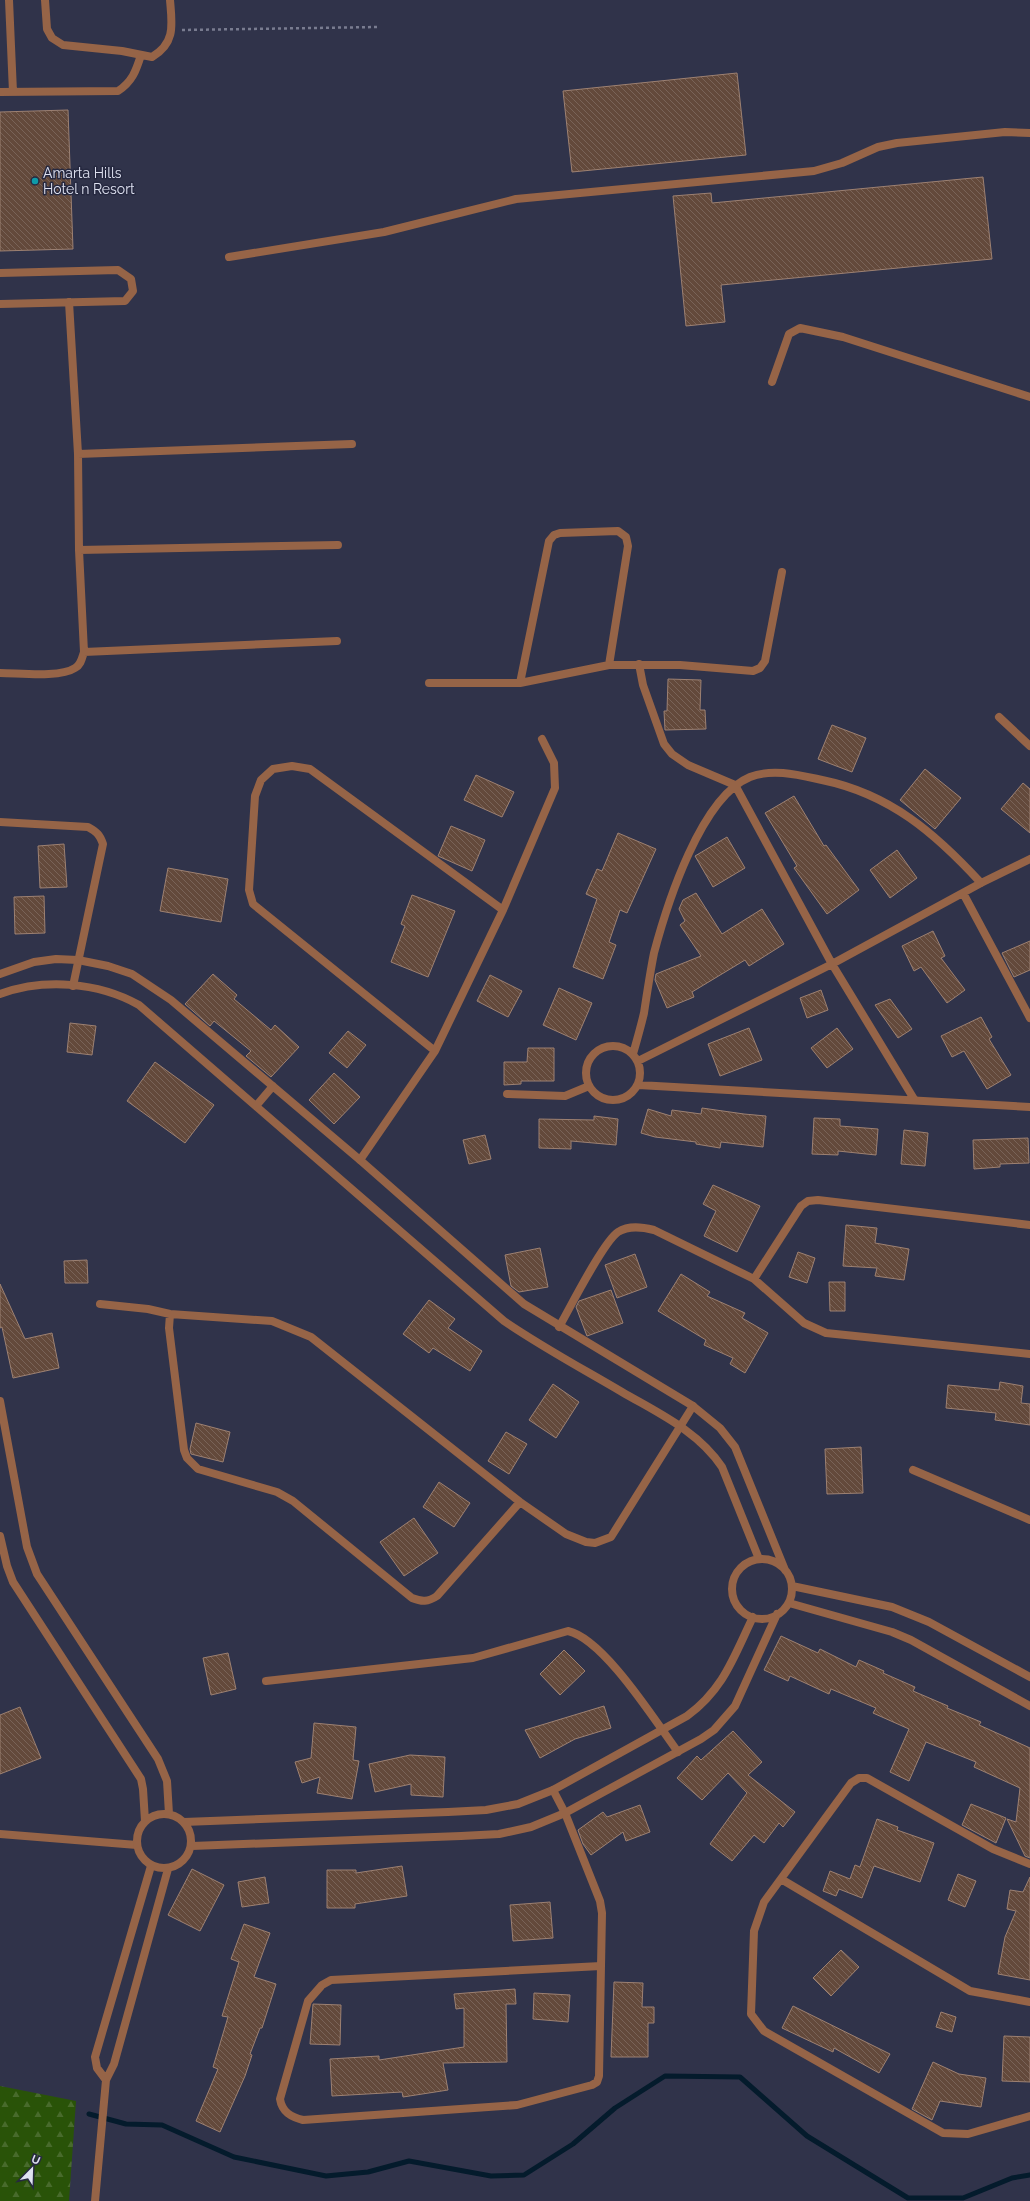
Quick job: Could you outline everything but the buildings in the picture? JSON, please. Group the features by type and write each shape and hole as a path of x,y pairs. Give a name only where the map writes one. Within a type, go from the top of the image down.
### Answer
{"street":[{"path":"9,0 13,92"},
{"path":"45,0 47,29 52,38 63,45 152,57 163,51 172,29 170,0"},
{"path":"0,92 118,91 128,84 135,74 141,55"},
{"path":"230,257 384,232 516,199 814,170 842,163 878,147 897,143 1005,132 1030,133"},
{"path":"0,273 118,270 131,279 133,291 125,301 0,304"},
{"path":"0,673 64,673 76,668 81,663 84,652 79,550 78,454 69,302"},
{"path":"772,382 789,334 800,328 843,337 1030,396"},
{"path":"78,454 352,444"},
{"path":"520,683 549,541 554,535 560,532 618,531 626,538 628,546 608,665"},
{"path":"79,550 338,545"},
{"path":"429,683 520,683 608,665 680,665 753,671 760,668 765,661 782,572"},
{"path":"84,652 337,641"},
{"path":"639,664 643,685 664,744 672,754 688,765 735,785 832,964 914,1099"},
{"path":"999,717 1030,746"},
{"path":"360,1160 435,1051 503,910 555,788 554,763 542,739"},
{"path":"435,1051 253,904 249,890 254,804 255,796 261,780 273,769 292,766 310,769 503,910"},
{"path":"633,1054 644,1013 654,953 678,880 710,813 722,797 735,785 751,777 769,773 794,774 828,781 861,791 888,804 925,828 950,848 981,882"},
{"path":"0,822 88,827 97,832 101,837 103,844 73,986"},
{"path":"638,1061 832,964 981,882 1030,859"},
{"path":"963,892 1030,1018"},
{"path":"0,974 34,962 56,959 78,960 108,966 132,974 151,985 171,1000 360,1160 503,1288 559,1327 693,1406 720,1428 735,1447 792,1586 788,1603 777,1614 770,1618 753,1617 739,1608 732,1594 732,1585 738,1570 744,1565 759,1559 778,1563 785,1570"},
{"path":"0,994 14,989 42,984 73,986 116,994 139,1006 504,1321 543,1346 680,1426 700,1441 714,1454 722,1466 759,1559"},
{"path":"618,1046 633,1054 641,1069 638,1085 633,1093 618,1100 601,1098 589,1086 586,1069 589,1061 601,1048 618,1046"},
{"path":"638,1085 914,1099 1030,1107"},
{"path":"256,1106 274,1086"},
{"path":"507,1094 565,1096 589,1086"},
{"path":"754,1279 801,1206 808,1201 818,1200 1030,1225"},
{"path":"559,1327 610,1239 627,1229 640,1227 654,1230 754,1279 804,1323 826,1333 1030,1354"},
{"path":"100,1304 148,1309 170,1314 272,1321 310,1337 520,1502 575,1538 595,1543 610,1537 693,1406"},
{"path":"170,1314 169,1328 184,1450 193,1465 206,1472 277,1492 293,1501 412,1598 421,1601 429,1601 438,1596 520,1502"},
{"path":"0,1401 27,1547 37,1574 158,1759 167,1781 169,1814"},
{"path":"913,1470 1030,1520"},
{"path":"0,1536 7,1566 13,1582 140,1779 143,1789 145,1822"},
{"path":"792,1586 892,1607 929,1622 1030,1677"},
{"path":"788,1603 892,1632 911,1640 1030,1706"},
{"path":"192,1846 499,1834 531,1827 565,1814 678,1752 714,1730 735,1706 777,1614"},
{"path":"184,1822 192,1837 192,1846 184,1861 168,1869 151,1866 139,1854 137,1836 145,1822 152,1816 169,1814 184,1822 486,1810 518,1804 552,1790 661,1730 701,1706 722,1682 753,1617"},
{"path":"266,1681 473,1658 568,1631 578,1633 613,1665 678,1752"},
{"path":"1030,1864 993,1849 867,1778 859,1778 851,1783 764,1902 754,1931 751,2014 764,2031 943,2133 968,2134 1030,2116"},
{"path":"552,1790 565,1814 600,1901 602,1913 599,2076 597,2082 592,2086 517,2105 311,2120 296,2119 284,2111 281,2106 280,2099 308,2001 322,1985 332,1980 601,1966"},
{"path":"0,1834 137,1845"},
{"path":"106,2080 97,2068 95,2057 151,1866"},
{"path":"95,2201 106,2080 114,2064 168,1869"},
{"path":"781,1879 970,1991 1030,2002"}],"path":[{"path":"172,29 191,31 379,27"}],"green space":[{"path":"0,2086 76,2101 69,2201 0,2201"}],"waterway":[{"path":"89,2114 126,2124 162,2125 234,2157 326,2176 368,2172 409,2161 491,2176 524,2175 573,2144 615,2108 665,2076 740,2077 807,2136 908,2198 963,2198 1012,2178 1030,2175"}],"place":[{"name":"Amarta Hills Hotel n Resort","path":"35,181"}]}
